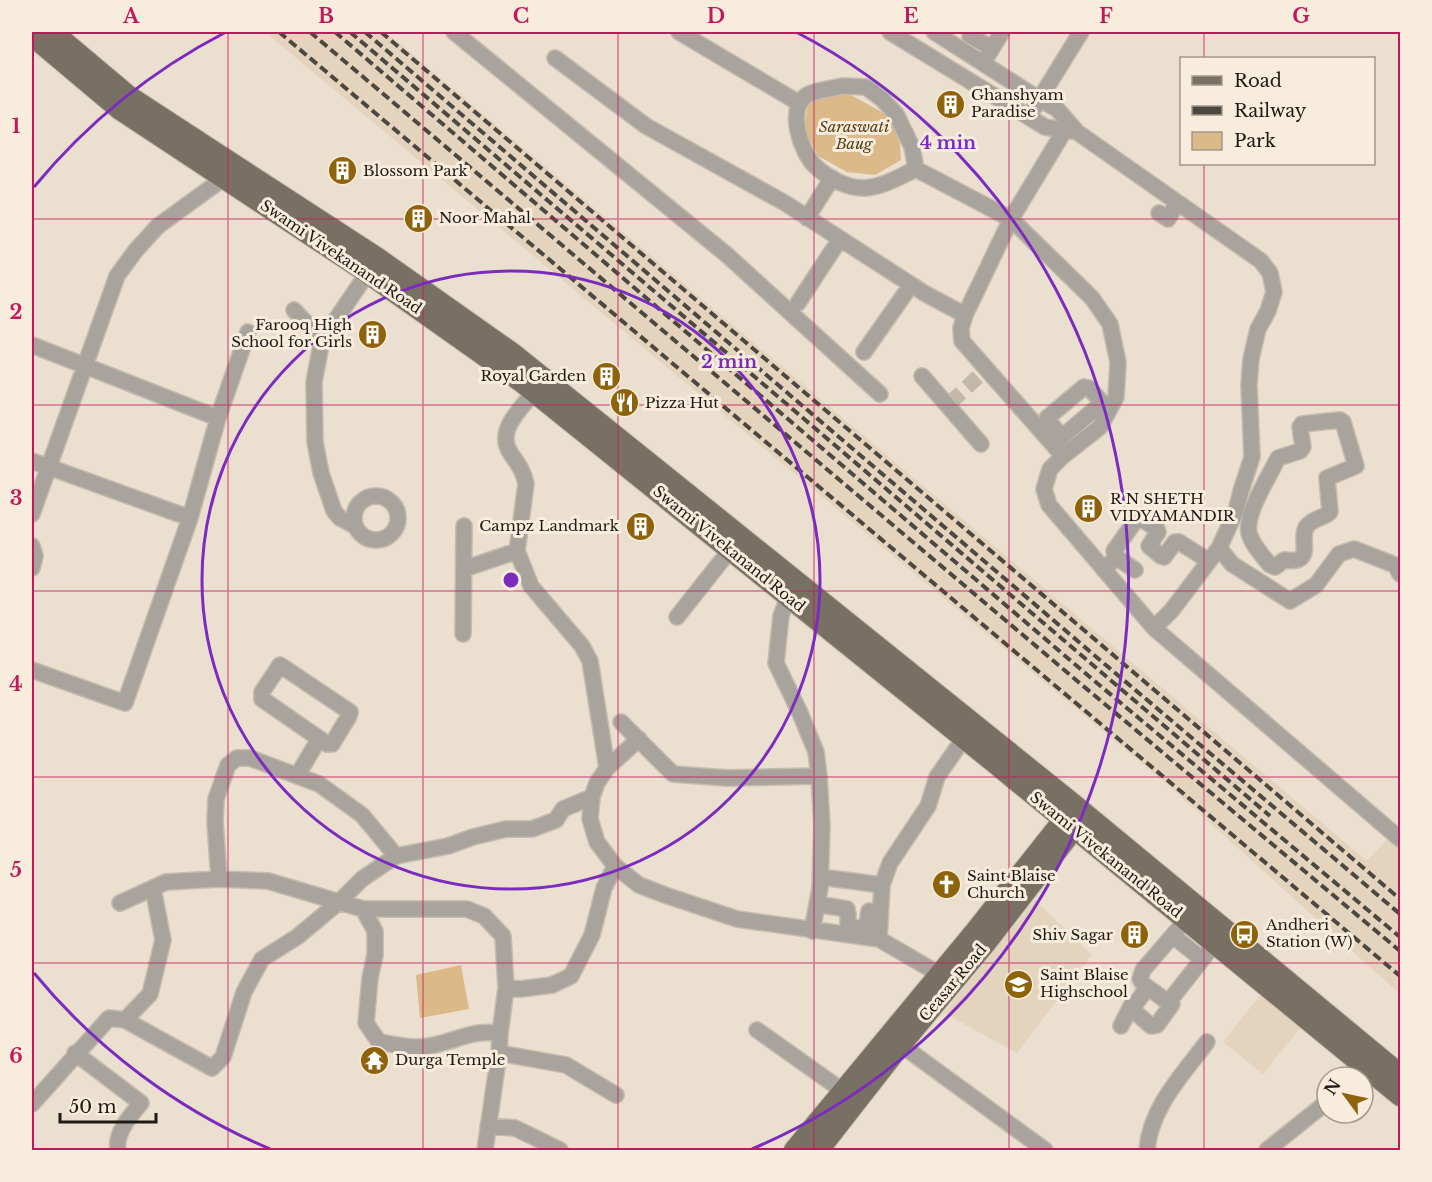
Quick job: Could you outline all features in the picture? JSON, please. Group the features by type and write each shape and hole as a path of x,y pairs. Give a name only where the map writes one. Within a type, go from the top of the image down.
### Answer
{"main road":[{"name":"Swami Vivekanand Road","path":"52,32 129,96 229,171 372,265 514,354 528,380 730,550 964,736 1074,817 1401,1074"},
{"name":"Swami Vivekanand Road","path":"32,36 120,110 229,171"},
{"name":"Swami Vivekanand Road","path":"528,380 964,736"},
{"name":"Swami Vivekanand Road","path":"1074,817 1186,920 1353,1065"},
{"name":"Ceasar Road","path":"819,1150 851,1096 945,979 987,942 1074,817"},
{"name":"Swami Vivekanand Road","path":"1375,1081 1401,1096"},
{"name":"Ceasar Road","path":"794,1150 851,1096"}],"street":[{"path":"454,32 727,255 880,394"},
{"path":"679,32 799,103"},
{"path":"890,32 1029,115 1045,127 1070,128"},
{"path":"934,32 959,36 992,48"},
{"path":"983,63 1002,32"},
{"path":"1029,115 1081,32"},
{"path":"959,36 983,63 1057,109 1070,128 1261,261 1270,273 1274,292 1268,311 1258,329 1251,359 1249,385 1252,457 1240,491 1243,514 1251,537 1270,565 1275,567 1284,560 1298,560 1304,553 1308,524 1330,512 1327,478 1356,465 1343,422 1340,420 1302,424 1300,428 1302,450 1278,458 1252,457"},
{"path":"555,58 646,126 785,204 911,285 965,315"},
{"path":"842,86 866,87 896,114 912,147 916,170 880,186 863,188 843,184 832,178 813,164 803,146 796,125 799,103 807,95 842,86"},
{"path":"1013,413 981,373 962,341 961,328 1011,219 1070,128"},
{"path":"916,170 1011,219 1092,298 1110,324 1118,362 1116,397 1106,407 1100,427 1059,446 1044,489 1049,505 1155,628 1401,839"},
{"path":"32,514 117,276 158,226 229,171"},
{"path":"807,218 832,178"},
{"path":"1168,219 1177,203"},
{"path":"798,303 840,239"},
{"path":"355,526 340,518 334,510 321,473 315,442 314,382 322,340 372,265"},
{"path":"864,352 911,285"},
{"path":"294,310 322,340"},
{"path":"32,670 126,703 190,518 218,418 248,332"},
{"path":"32,345 218,418"},
{"path":"981,373 1059,446"},
{"path":"922,376 949,404 981,444"},
{"path":"528,380 505,434 507,448 525,476 526,484 517,551 531,586 582,646 590,661 607,768"},
{"path":"1059,446 1047,418 1084,387 1089,388 1106,407"},
{"path":"1155,628 1172,610 1219,548 1278,458"},
{"path":"32,461 190,518"},
{"path":"1135,570 1116,557 1114,551 1138,517 1142,517 1158,530 1149,546 1161,556 1164,557 1175,542 1179,542 1209,561"},
{"path":"463,634 464,526"},
{"path":"32,546 35,556 32,568"},
{"path":"1219,548 1232,564 1290,601 1316,585 1339,554 1354,549 1395,566 1401,574"},
{"path":"677,617 730,550"},
{"path":"464,569 517,551"},
{"path":"1104,570 1116,557"},
{"path":"788,597 781,616 776,663 816,752 819,776 826,878 822,905 812,931"},
{"path":"280,665 350,712 350,716 332,744 329,745 319,739 262,699 262,692 280,665"},
{"path":"621,722 673,774 727,778 819,776"},
{"path":"875,933 882,885 890,863 928,806 937,777 964,736"},
{"path":"297,776 319,739"},
{"path":"639,739 607,768 597,783 592,797 590,819 597,842 615,866 639,885 726,916 812,931 875,933"},
{"path":"219,879 215,822 216,799 228,765 237,758 250,758 319,784 362,815 396,856"},
{"path":"32,1104 75,1053 109,1018 125,1020 212,1068 223,1057 244,992 262,959 297,938 362,879 396,856 448,846 506,829 532,829 556,820 563,809 592,797"},
{"path":"506,988 520,989 552,985 571,976 592,935 604,888 615,866"},
{"path":"826,878 882,885"},
{"path":"120,903 166,882 219,879 268,881 363,909 467,909 484,915 503,936 506,988 485,1150"},
{"path":"125,1020 150,994 163,940 153,888"},
{"path":"822,905 848,911 848,926 875,933 945,979"},
{"path":"363,909 375,931 375,955 370,978 366,1023 379,1042 422,1047 467,1035 492,1032 500,1034"},
{"path":"869,911 875,933"},
{"path":"1171,999 1165,1000 1147,988 1140,979 1143,970 1186,920"},
{"path":"1173,936 1202,959"},
{"path":"1134,1006 1134,1011 1151,1026 1157,1025 1172,1004 1171,999 1215,943"},
{"path":"1121,1026 1131,1006 1134,1006 1147,988"},
{"path":"758,1030 851,1096"},
{"path":"895,1040 1045,1150"},
{"path":"1147,1150 1148,1140 1162,1105 1207,1042"},
{"path":"75,1053 141,1103 128,1119 118,1139 118,1150"},
{"path":"499,1053 566,1065 616,1095"},
{"path":"1267,1150 1315,1112"},
{"path":"488,1126 514,1128 560,1150"}],"shaded area":[{"path":"265,32 386,32 1367,861 1388,839 1400,849 1400,994 1170,787"},
{"name":"Saint Blaise Highschool","path":"1035,900 1092,955 1017,1053 944,1013"},
{"path":"1261,994 1301,1027 1263,1074 1223,1042"}],"green space":[{"name":"Saraswati Baug","path":"831,94 851,95 887,115 899,132 901,160 875,175 847,172 818,156 804,128 808,104"},
{"path":"461,965 469,1009 420,1018 416,975"}],"tunnel":[{"path":"950,403 979,376"}],"railway":[{"path":"279,32 1400,976"},
{"path":"310,32 1400,951"},
{"path":"335,32 1091,678 1400,937"},
{"path":"350,32 1270,816"},
{"path":"365,32 1400,914"},
{"path":"381,32 1400,899"}],"place":[{"name":"Ghanshyam Paradise","path":"950,104"},
{"name":"Blossom Park","path":"342,171"},
{"name":"Noor Mahal","path":"418,218"},
{"name":"Farooq High School for Girls","path":"373,334"},
{"name":"Royal Garden","path":"607,376"},
{"name":"Pizza Hut","path":"624,403"},
{"name":"R N SHETH VIDYAMANDIR","path":"1089,508"},
{"name":"Campz Landmark","path":"640,526"},
{"name":"Saint Blaise Church","path":"946,885"},
{"name":"Andheri Station (W)","path":"1245,934"},
{"name":"Shiv Sagar","path":"1134,935"},
{"name":"Saint Blaise Highschool","path":"1019,984"},
{"name":"Durga Temple","path":"374,1060"}]}
